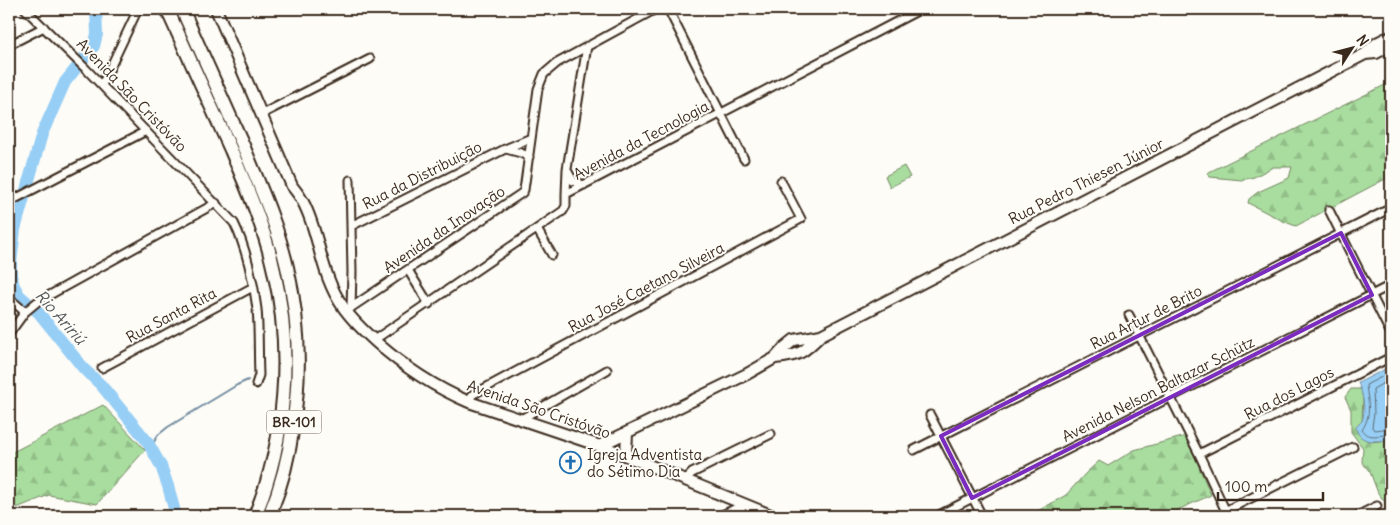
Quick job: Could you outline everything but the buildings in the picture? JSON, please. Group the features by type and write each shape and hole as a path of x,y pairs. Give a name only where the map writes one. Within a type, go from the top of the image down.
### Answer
{"highway":[{"name":"BR-101","path":"167,9 247,188 266,240 278,288 284,343 283,398 275,453 255,516"},
{"name":"BR-101","path":"182,9 270,210 287,267 294,305 298,362 294,419 278,493 269,516"},
{"path":"190,9 202,54"}],"main road":[{"name":"Avenida São Cristóvão","path":"216,9 292,186 303,202 312,224 331,286 339,302 348,310 352,320 390,354 422,378 469,402 626,455 773,516"},
{"name":"Rua Pedro Thiesen Júnior","path":"787,352 796,355 807,349 821,335 1390,41"},
{"name":"Rua Pedro Thiesen Júnior","path":"599,446 747,374 787,352 794,340 821,335"},
{"path":"802,338 805,340 807,349"},
{"path":"626,455 627,433"},
{"path":"723,516 738,509 743,504"}],"street":[{"name":"Avenida São Cristóvão","path":"25,9 86,68 234,223 253,286 257,310 259,375 256,384"},
{"path":"102,85 138,9"},
{"name":"Avenida da Inovação","path":"348,310 522,193 524,190 538,89 544,74 557,63 656,9"},
{"path":"668,9 744,159"},
{"name":"Avenida da Tecnologia","path":"374,340 566,209 570,193 921,9"},
{"path":"9,45 44,27"},
{"path":"570,193 568,173 587,46"},
{"path":"262,114 370,58"},
{"path":"9,202 146,130"},
{"name":"Rua da Distribuição","path":"351,226 505,149 531,138"},
{"name":"Rua da Distribuição","path":"505,149 522,153 529,157"},
{"path":"568,173 573,181 584,186"},
{"path":"348,310 352,272 350,180"},
{"name":"Rua José Caetano Silveira","path":"469,402 472,396 801,219 781,181"},
{"path":"9,334 26,310 37,302 216,203"},
{"name":"Rua Artur de Brito","path":"914,450 1391,208"},
{"path":"1330,210 1391,334"},
{"path":"537,229 552,255"},
{"path":"408,270 429,304"},
{"name":"Avenida Nelson Baltazar Schütz","path":"937,516 1391,285"},
{"name":"Rua Santa Rita","path":"102,368 253,286"},
{"path":"9,298 26,310"},
{"path":"1129,314 1227,514 1352,447"},
{"name":"Rua dos Lagos","path":"1199,454 1391,356"},
{"path":"520,419 607,370"},
{"path":"930,415 982,516"},
{"path":"685,480 692,473 771,434"},
{"path":"1356,516 1377,506"}],"highlighted area":[{"path":"1341,233 1372,295 972,498 941,436"}],"green space":[{"path":"1391,82 1391,176 1296,226 1248,203 1249,199 1258,192 1289,178 1292,167 1273,167 1254,177 1242,180 1210,177 1207,173"},
{"path":"904,166 910,177 890,187 885,176"},
{"path":"1351,389 1361,389 1363,399 1362,422 1370,442 1391,440 1391,516 1386,516 1385,502 1378,493 1370,472 1362,462 1363,448 1351,432 1351,410 1345,397"},
{"path":"103,405 145,450 97,504 49,495 9,511 9,454"},
{"path":"1186,436 1211,495 1164,516 1029,516 1066,495 1099,461 1108,466 1134,450"}],"water":[{"path":"1391,366 1391,440 1370,441 1361,437 1356,427 1362,421 1364,413 1363,397 1358,383"}],"waterway":[{"name":"Rio Aririú","path":"96,9 97,34 94,46 65,82 42,134 15,229 11,276 19,295 39,313 84,369 101,385 147,441 161,466 176,516"},
{"path":"151,447 158,435 168,427 248,380"}],"place":[{"name":"Igreja Adventista do Sétimo Dia","path":"571,463"}]}
